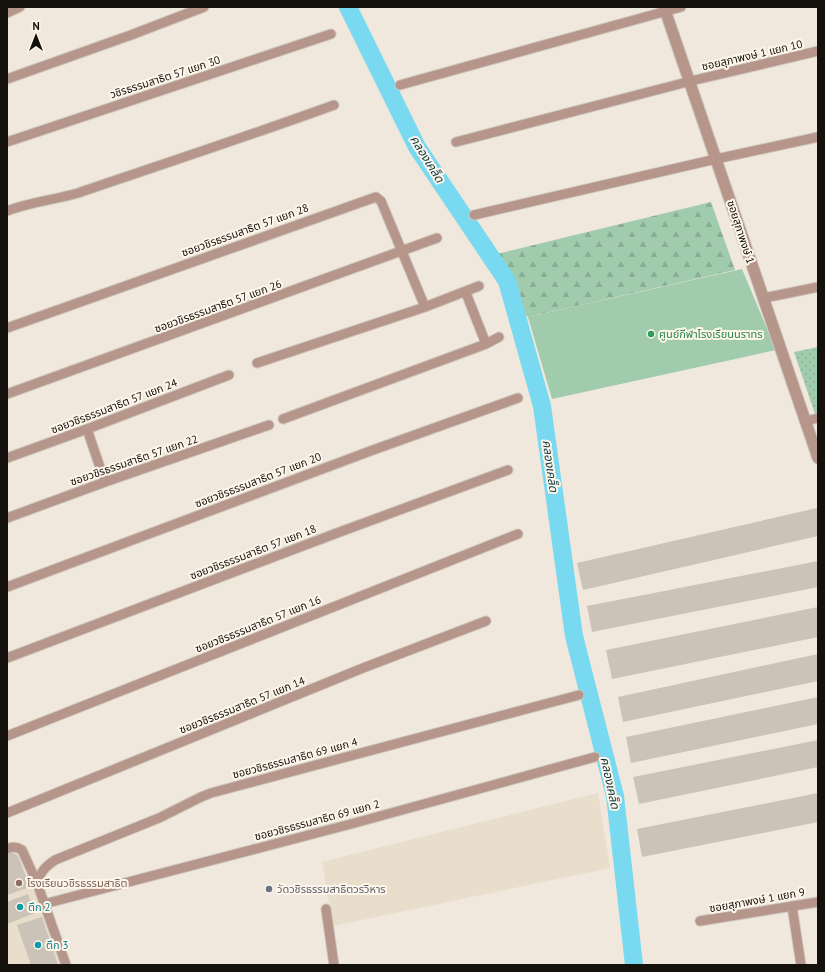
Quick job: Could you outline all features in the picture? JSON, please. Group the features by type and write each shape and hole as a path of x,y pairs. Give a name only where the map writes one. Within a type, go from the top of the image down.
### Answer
{"street":[{"path":"7,13 20,7"},
{"path":"7,79 132,35 204,7"},
{"path":"400,85 665,9 681,7"},
{"name":"ซอยสุภาพงษ์ 1","path":"665,9 818,458"},
{"name":"วชิรธรรมสาธิต 57 แยก 30","path":"7,142 331,34"},
{"name":"ซอยสุภาพงษ์ 1 แยก 10","path":"456,142 818,51"},
{"path":"7,211 73,194 241,139 334,105"},
{"path":"474,215 818,137"},
{"name":"ซอยวชิรธรรมสาธิต 57 แยก 28","path":"7,328 373,197 376,197 381,201 425,307"},
{"name":"ซอยวชิรธรรมสาธิต 57 แยก 26","path":"7,394 437,238"},
{"path":"257,363 466,293 479,286"},
{"path":"764,298 818,287"},
{"path":"466,293 486,344"},
{"path":"283,419 486,344 499,337"},
{"name":"ซอยวชิรธรรมสาธิต 57 แยก 24","path":"7,458 229,375"},
{"name":"ซอยวชิรธรรมสาธิต 57 แยก 20","path":"7,587 373,450 518,398"},
{"path":"806,421 818,418"},
{"name":"ซอยวชิรธรรมสาธิต 57 แยก 22","path":"7,518 269,425"},
{"path":"87,429 105,482"},
{"name":"ซอยวชิรธรรมสาธิต 57 แยก 18","path":"7,658 508,470"},
{"name":"ซอยวชิรธรรมสาธิต 57 แยก 16","path":"7,736 518,534"},
{"name":"ซอยวชิรธรรมสาธิต 57 แยก 14","path":"7,813 363,668 486,621"},
{"name":"ซอยวชิรธรรมสาธิต 69 แยก 4","path":"37,883 41,872 55,860 159,818 211,793 579,695"},
{"name":"ซอยวชิรธรรมสาธิต 69 แยก 2","path":"44,904 358,822 595,757"},
{"path":"7,849 17,847 22,850 37,883 66,965"},
{"name":"ซอยสุภาพงษ์ 1 แยก 9","path":"700,921 818,902"},
{"path":"792,906 801,965"},
{"path":"326,909 334,965"}],"shaded area":[{"path":"598,793 610,868 333,926 322,862"},
{"name":"โรงเรียนวชิรธรรมสาธิต","path":"13,850 17,852 43,913 60,965 7,965 7,853"}],"green space":[{"path":"711,202 735,270 528,317 518,308 509,279 493,255"},
{"name":"ศูนย์กีฬาโรงเรียนนราทร","path":"742,269 776,350 552,399 528,317"},
{"path":"818,347 818,414 815,414 794,352"}],"building":[{"path":"817,508 818,536 583,590 577,563"},
{"path":"818,561 818,587 592,632 587,606"},
{"path":"818,607 818,637 612,679 606,650"},
{"path":"818,654 818,681 623,722 618,697"},
{"path":"818,697 818,724 631,763 626,737"},
{"path":"818,740 818,767 639,804 633,777"},
{"path":"818,793 818,822 642,857 637,829"},
{"path":"11,852 18,856 30,887 7,895 7,853"},
{"name":"ตึก 2","path":"28,894 35,913 7,924 7,902"},
{"name":"ตึก 3","path":"42,917 58,965 31,965 17,925"}],"waterway":[{"name":"คลองเคล็ด","path":"348,7 417,147 507,281 542,406 574,636 615,796 634,965"}],"place":[{"name":"ศูนย์กีฬาโรงเรียนนราทร","path":"651,334"},
{"name":"โรงเรียนวชิรธรรมสาธิต","path":"19,883"},
{"name":"วัดวชิรธรรมสาธิตวรวิหาร","path":"269,889"},
{"name":"ตึก 2","path":"20,907"},
{"name":"ตึก 3","path":"38,945"}]}
